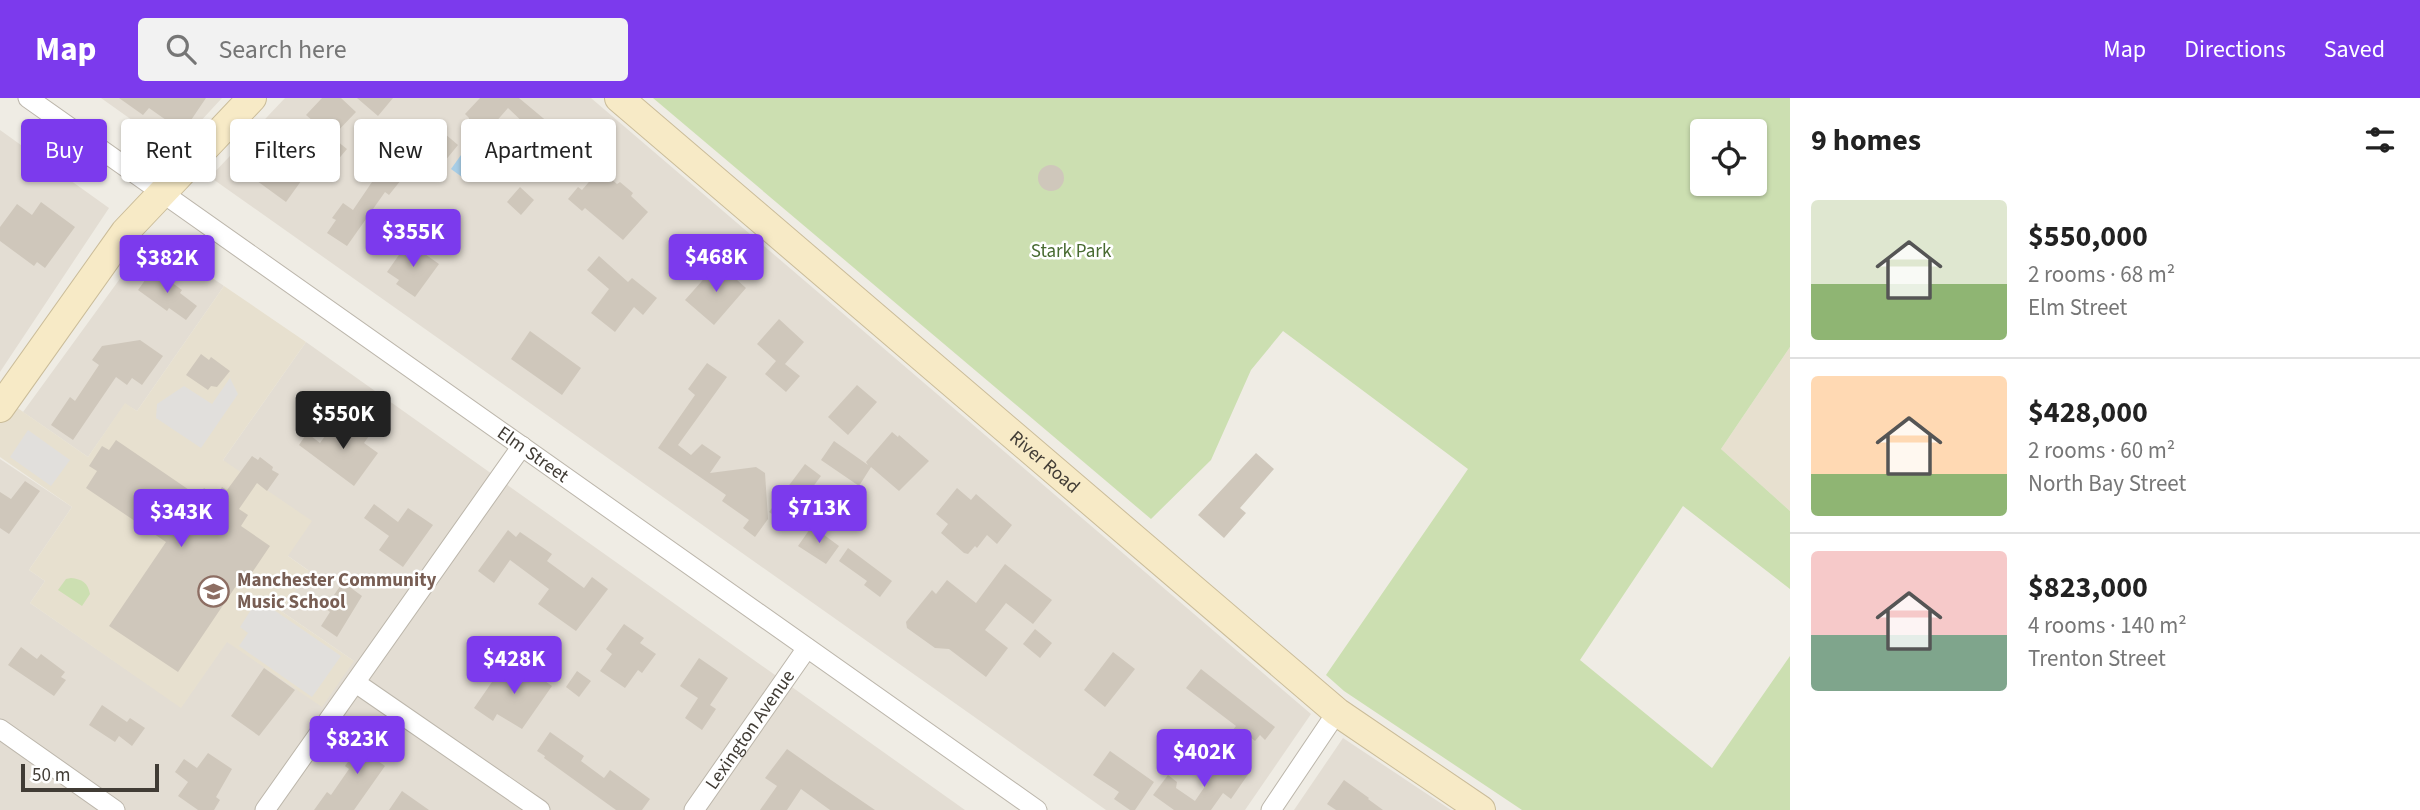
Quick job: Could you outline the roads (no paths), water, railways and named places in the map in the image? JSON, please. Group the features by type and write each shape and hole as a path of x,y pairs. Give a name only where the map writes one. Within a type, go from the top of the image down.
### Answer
{"street":[{"name":"Elm Street","path":"28,98 1037,810"},
{"path":"0,408 113,247 253,98"},
{"name":"River Road","path":"619,98 1337,712 1481,810"},
{"path":"265,810 522,446"},
{"name":"Lexington Avenue","path":"694,810 807,648"},
{"path":"356,683 540,810"},
{"path":"1271,810 1337,712"},
{"path":"0,729 115,810"}],"water":[{"path":"461,155 461,176 451,169"}],"place":[{"name":"Manchester Community Music School","path":"214,591"}],"park label":[{"name":"Stark Park","path":"1071,251"}]}
